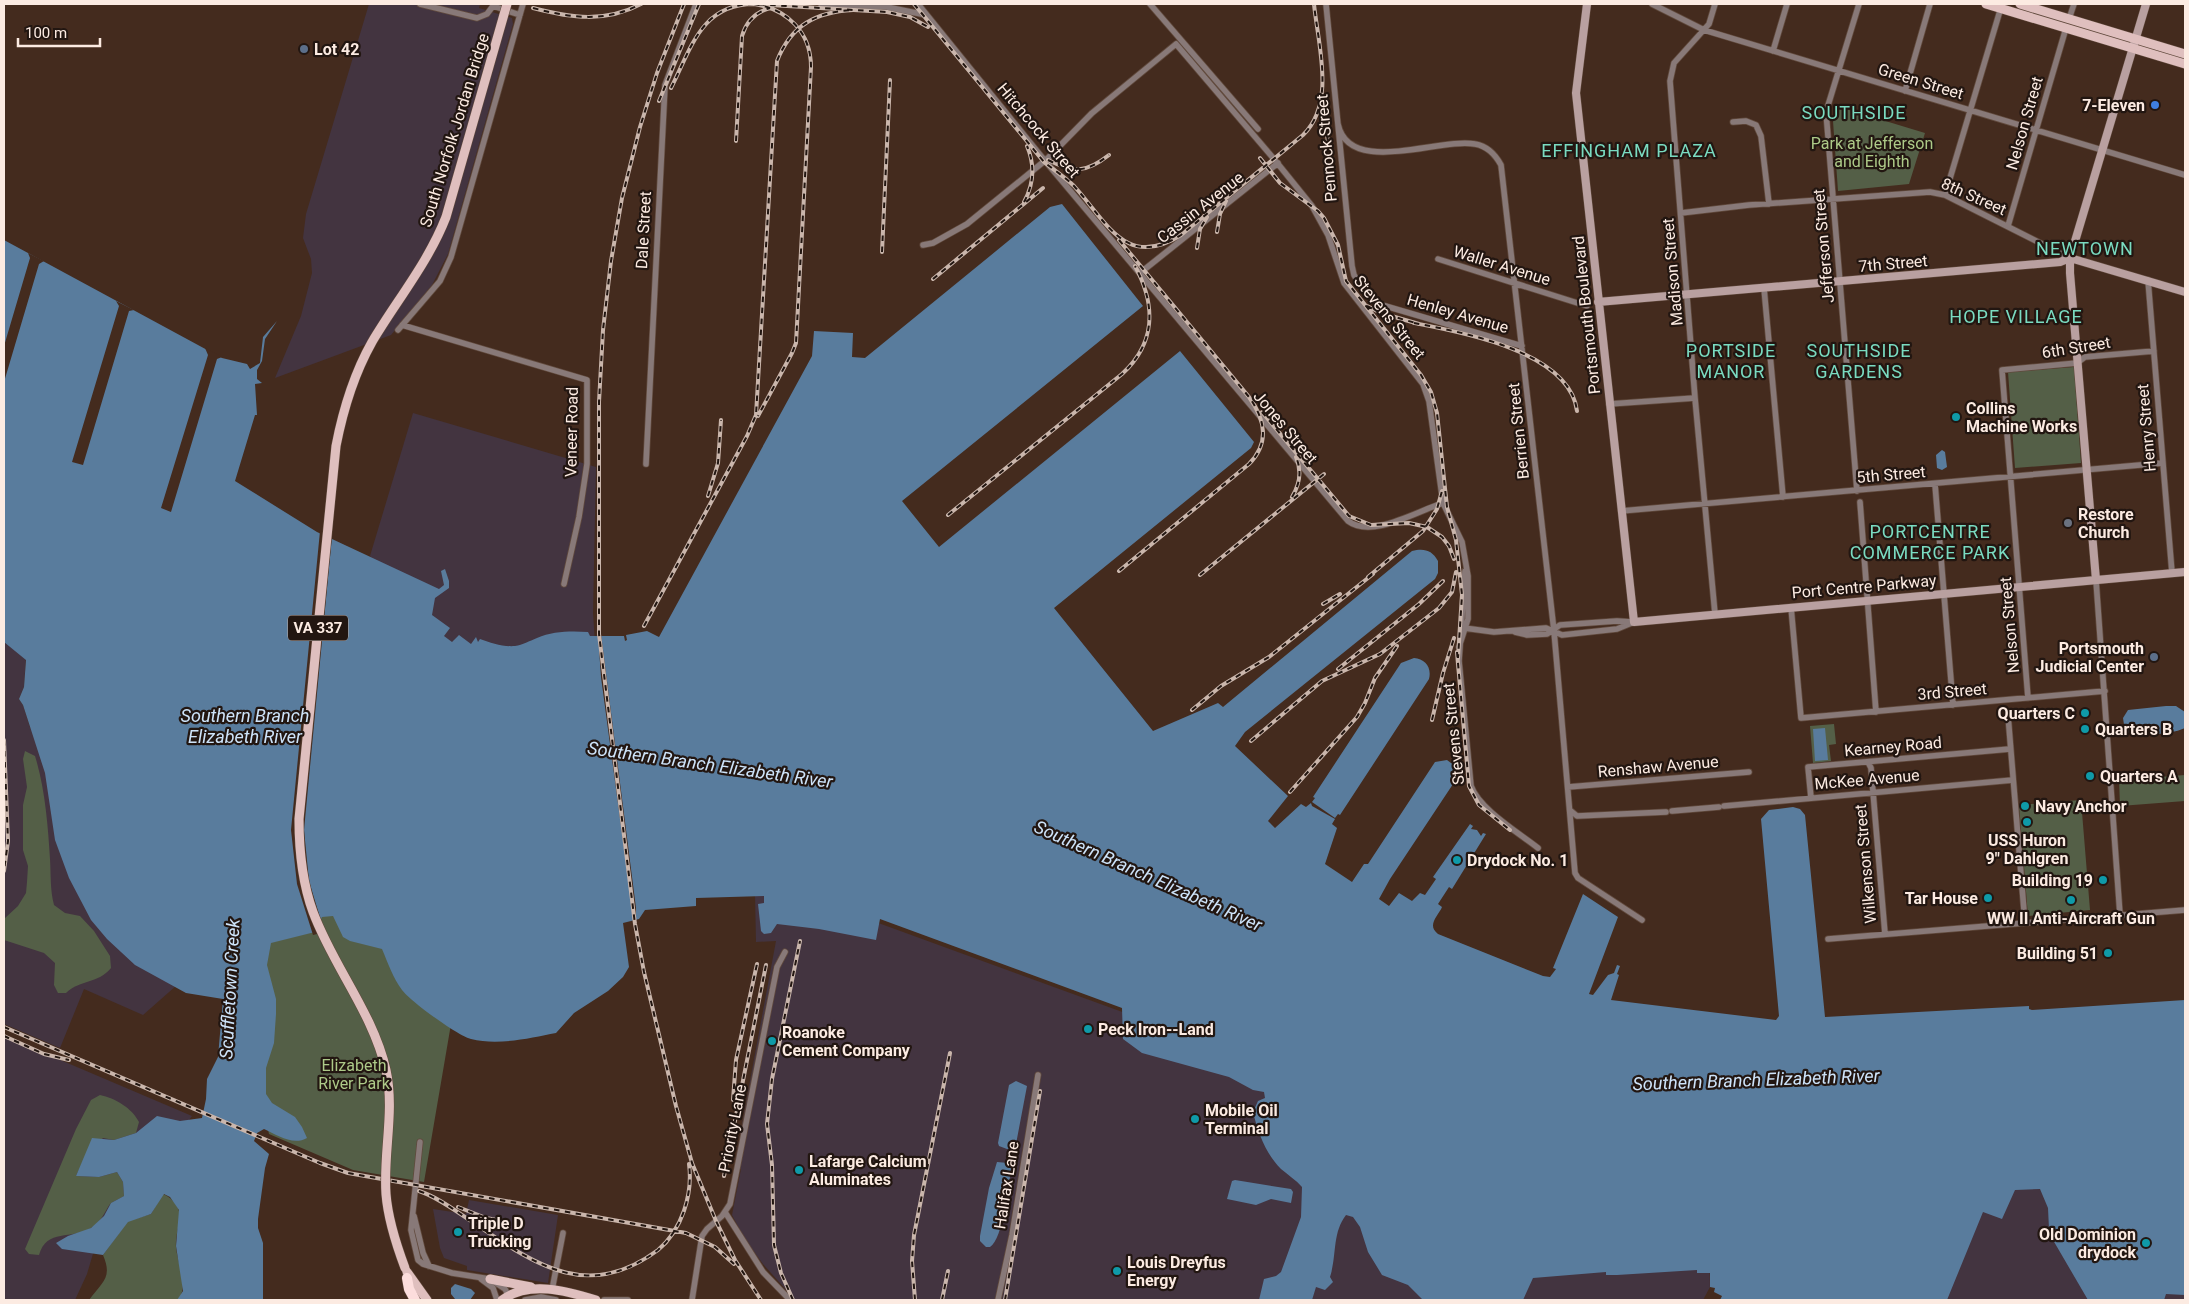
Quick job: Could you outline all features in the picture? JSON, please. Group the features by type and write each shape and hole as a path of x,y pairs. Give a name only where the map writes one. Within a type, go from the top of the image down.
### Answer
{"highway":[{"path":"406,1273 409,1289 415,1300"}],"main road":[{"name":"South Norfolk Jordan Bridge","path":"406,1273 391,1227 386,1195 389,1111 386,1070 370,1024 325,940 312,910 302,865 299,819 336,446 344,410 372,342 433,248 446,217 508,4"},
{"path":"1986,4 2002,6 2066,28 2185,64"},
{"path":"2020,4 2185,54"},
{"name":"VA 337","path":"406,1273 419,1300"},
{"name":"VA 337","path":"406,1273 427,1300"},
{"path":"490,1278 538,1289"},
{"path":"508,1299 523,1290 538,1289 585,1295 596,1300"}],"street":[{"path":"420,4 477,18 487,14 494,5 520,15 523,4"},
{"name":"Dale Street","path":"646,464 664,85 696,4"},
{"path":"822,4 887,8 927,15"},
{"name":"Hitchcock Street","path":"918,4 1045,161 1140,273"},
{"path":"1150,4 1258,129"},
{"name":"Pennock Street","path":"1326,4 1338,124 1338,143 1352,266 1354,275 1362,288"},
{"name":"Portsmouth Boulevard","path":"1587,4 1576,93 1634,622"},
{"name":"Green Street","path":"1652,4 1704,30 2185,175"},
{"name":"Madison Street","path":"1715,4 1709,24 1674,63 1670,81 1695,398 1715,614"},
{"path":"1773,51 1787,4"},
{"name":"Jefferson Street","path":"1857,491 1826,112 1859,4"},
{"path":"1905,91 1930,4"},
{"path":"2069,18 2074,4"},
{"path":"2120,915 2105,691 2070,258 2146,4"},
{"path":"1945,195 2002,6"},
{"name":"Veneer Road","path":"520,15 451,257 440,281 400,328 587,380 588,464 580,517 564,584"},
{"name":"Nelson Street","path":"2008,226 2066,28"},
{"name":"Stevens Street","path":"1045,161 1092,112 1176,44 1278,163 1323,224 1344,283 1423,384 1429,401 1443,503 1462,542 1465,564 1463,627 1459,647 1467,757 1473,791 1485,806 1538,848"},
{"path":"1733,122 1746,121 1756,125 1761,136 1769,204"},
{"name":"Berrien Street","path":"1338,124 1349,143 1368,152 1470,143 1483,146 1491,152 1498,160 1502,169 1554,630 1576,873 1578,878 1642,920"},
{"path":"923,245 933,243 967,224 1045,161"},
{"name":"Cassin Avenue","path":"1140,273 1278,163"},
{"name":"8th Street","path":"1681,213 1833,198 1930,192 1945,195 2070,258"},
{"name":"7th Street","path":"1598,302 2060,262 2070,258 2185,292"},
{"name":"Waller Avenue","path":"1438,259 1587,306"},
{"name":"Jones Street","path":"1140,273 1348,521 1360,527 1375,526 1392,522 1443,503"},
{"name":"Henry Street","path":"2148,280 2172,573"},
{"name":"Henley Avenue","path":"1362,288 1385,306 1522,346"},
{"path":"1764,288 1783,497"},
{"name":"6th Street","path":"2002,370 2077,363 2085,357 2154,350"},
{"name":"Nelson Street","path":"2002,370 2028,698"},
{"path":"1609,404 1695,398"},
{"name":"5th Street","path":"1621,511 2163,463"},
{"path":"1935,484 1942,593 1953,705"},
{"path":"1860,502 1876,712"},
{"name":"Port Centre Parkway","path":"1634,622 2185,572"},
{"name":"3rd Street","path":"1790,607 1801,718 2105,691"},
{"path":"1463,627 1494,632 1513,631 1527,636 1547,634 1560,626 1617,621 1634,622"},
{"path":"2008,715 2025,922"},
{"name":"Kearney Road","path":"1810,798 1808,767 2010,749"},
{"name":"Wilkenson Street","path":"1868,762 1871,768 1885,934"},
{"name":"Renshaw Avenue","path":"1568,787 1749,772"},
{"name":"McKee Avenue","path":"1570,810 1573,815 1579,816 1669,811 2013,780"},
{"path":"1828,939 2185,910"},
{"name":"Priority Lane","path":"692,1300 702,1236 725,1212 730,1204 777,967 785,952"},
{"name":"Halifax Lane","path":"998,1300 1012,1235 1038,1074"},
{"path":"420,1142 413,1212 424,1259 429,1266 452,1273 490,1278 503,1287 508,1299"},
{"path":"725,1212 763,1272 790,1300"},
{"path":"552,1290 563,1233"},
{"path":"479,1278 491,1286 497,1300"},
{"path":"525,1300 541,1297 556,1300"},
{"path":"604,1300 628,1300"}],"shaded area":[{"path":"369,4 480,4 479,8 512,18 513,24 448,254 432,285 391,335 275,378 301,316 312,273 311,259 303,238 306,214"},
{"path":"413,413 596,467 593,613 595,643 489,669 424,623 370,556"},
{"path":"4,607 28,626 24,687 19,699 23,705 30,727 177,985 143,1015 84,989 60,1048 4,1024"},
{"path":"755,893 810,898 1180,1033 1709,1244 1710,1287 1703,1300 795,1300 763,1264 744,1238 732,1215 741,1169 734,1167 776,941 756,942"},
{"path":"4,1036 192,1116 95,1247 87,1274 75,1300 4,1300"},
{"path":"2185,1158 2185,1300 1875,1300 1930,1172"},
{"path":"469,1200 558,1215 548,1283 467,1270 467,1266 444,1258 440,1248 433,1209 466,1214"}],"green space":[{"name":"Park at Jefferson and Eighth","path":"1836,106 1925,133 1909,184 1838,191 1833,121"},
{"path":"2074,367 2081,463 2015,468 2008,372"},
{"path":"1834,724 1836,744 1829,745 1831,761 1813,763 1810,726"},
{"path":"25,751 35,756 44,794 54,905 65,913 80,916 94,931 110,956 111,968 106,973 101,977 78,985 66,993 58,993 54,985 55,963 44,953 4,940 4,919 18,906 26,893 28,866 23,850 23,805 27,787 23,759"},
{"path":"2185,775 2185,801 2120,806 2119,780"},
{"path":"2081,800 2090,910 2028,916 2019,805"},
{"name":"Elizabeth River Park","path":"324,914 332,915 383,947 451,1024 424,1182 353,1170 269,1134 261,1098 265,965 270,941"},
{"path":"100,1095 117,1101 132,1112 139,1122 136,1133 114,1140 103,1138 84,1159 76,1176 99,1177 117,1172 123,1182 124,1196 110,1204 100,1220 91,1228 54,1238 48,1241 39,1255 29,1254 25,1249 76,1129 91,1100"},
{"path":"163,1194 177,1205 179,1211 176,1247 183,1282 181,1295 177,1300 89,1300 105,1279 107,1269 103,1255 128,1221 151,1214"}],"water":[{"name":"Southern Branch Elizabeth River","path":"1062,204 1143,306 902,501 939,547 1180,351 1254,442 1251,448 1054,608 1153,731 1218,703 1223,707 1412,551 1424,550 1430,552 1438,561 1438,573 1435,579 1245,732 1235,746 1288,796 1268,821 1275,828 1301,804 1306,807 1311,803 1312,806 1335,819 1332,824 1337,828 1325,864 1352,882 1364,864 1368,864 1435,762 1447,760 1455,766 1457,778 1390,879 1379,899 1389,906 1399,893 1412,901 1420,893 1425,895 1436,879 1433,877 1470,824 1473,826 1471,829 1477,830 1481,836 1483,833 1486,834 1452,889 1449,887 1438,904 1442,907 1434,920 1433,927 1438,934 1543,976 1550,977 1556,969 1553,968 1583,894 1618,917 1589,994 1593,995 1608,975 1614,973 1617,965 1620,966 1617,974 1619,975 1611,1000 1776,1020 1779,1016 1761,819 1769,810 1793,807 1800,809 1805,815 1825,1017 2029,1006 2029,1009 2032,1010 2185,1000 2185,1295 2166,1294 2164,1300 2088,1300 2053,1240 2049,1229 2048,1208 2040,1189 2015,1190 2002,1219 1983,1212 1947,1300 1720,1300 1722,1296 1714,1292 1715,1288 1710,1287 1710,1273 1697,1273 1697,1270 1617,1275 1606,1275 1606,1272 1533,1278 1523,1300 1423,1300 1408,1285 1382,1275 1368,1252 1360,1227 1353,1217 1346,1215 1337,1237 1330,1277 1333,1282 1325,1290 1316,1287 1312,1300 1259,1300 1264,1279 1276,1276 1281,1272 1301,1217 1302,1187 1275,1163 1260,1135 1253,1112 1258,1101 1265,1098 1264,1092 1253,1090 1229,1077 1142,1053 1123,1039 1122,1008 880,919 876,940 819,929 777,924 771,933 764,934 761,931 758,904 764,903 764,896 696,898 696,906 645,910 639,919 623,923 629,967 623,977 608,991 574,1013 556,1033 525,1039 492,1042 471,1039 465,1036 414,1002 402,990 393,975 382,949 350,941 343,937 333,916 322,917 315,932 271,943 267,965 276,999 276,1014 274,1043 266,1068 266,1094 272,1103 295,1117 307,1138 296,1141 291,1140 264,1129 257,1133 254,1141 269,1154 265,1168 258,1219 258,1228 263,1243 263,1300 177,1300 183,1291 176,1246 179,1210 170,1197 164,1194 151,1214 128,1222 103,1255 62,1249 56,1243 68,1236 91,1228 104,1216 111,1203 124,1196 123,1182 117,1172 99,1177 76,1176 92,1138 114,1140 136,1133 157,1116 180,1121 202,1118 206,1099 207,1079 218,1057 223,999 186,993 135,965 107,939 91,920 69,878 55,840 45,773 23,705 19,699 24,687 26,660 4,642 4,240 222,358 247,364 250,369 260,363 263,337 277,321 265,339 262,361 257,370 257,379 262,383 255,384 257,415 255,415 235,481 317,532 439,589 444,585 441,571 445,569 449,588 435,598 432,615 450,628 444,636 452,642 459,635 471,644 476,637 478,642 480,639 502,645 515,646 549,634 562,632 588,632 590,636 624,636 625,641 627,640 626,635 647,631 659,637 812,356 814,331 853,333 852,357 865,358 1050,207"},
{"path":"1942,450 1945,452 1947,467 1942,470 1937,468 1936,455"},
{"path":"1414,658 1427,664 1430,675 1429,679 1340,815 1338,814 1335,818 1312,802 1315,798 1313,797 1401,663"},
{"path":"2176,706 2185,712 2185,728 2155,734 2137,734 2125,731 2123,718 2128,710"},
{"path":"1825,728 1828,760 1815,761 1813,729"},
{"path":"1016,1081 1027,1086 1015,1148 1007,1149 999,1146 998,1143 1009,1085"},
{"path":"997,1162 1008,1163 1011,1168 1010,1176 1002,1223 995,1242 990,1247 986,1247 980,1241 980,1236 989,1188"},
{"path":"1232,1181 1291,1189 1293,1192 1291,1203 1271,1199 1256,1205 1227,1199"},
{"path":"455,1284 471,1289 475,1293 470,1300 455,1299 451,1294 451,1288"}],"pier":[{"path":"28,253 44,261 39,264 4,382 4,346 30,258"},
{"path":"116,301 134,310 129,311 83,465 72,462 119,306"},
{"path":"205,348 222,357 217,359 171,512 161,508 208,355"},
{"path":"320,531 332,536 304,830 309,881 322,924 317,934 313,935 297,884 291,830"},
{"path":"598,634 601,634 636,908 636,922 634,923 601,677"}],"railway":[{"path":"533,8 588,17 614,14 641,4"},
{"path":"684,4 657,73 640,127 622,198 611,261 603,330 599,402 599,634 635,924 644,972 676,1106 692,1163 716,1221 735,1260 761,1300"},
{"path":"659,101 699,4"},
{"path":"754,4 777,11 795,24 807,43 811,67 796,343 758,416"},
{"path":"671,88 700,31 721,12 736,6 754,4 887,12 910,17 928,27"},
{"path":"914,4 1044,162 1074,186 1108,227 1119,237 1132,244 1146,247 1162,244 1181,235 1303,135 1313,122 1319,107 1322,90 1321,55 1314,4"},
{"path":"736,141 742,36 752,18 770,8"},
{"path":"644,626 747,436 756,415 777,61 790,38 806,23 827,14 853,10"},
{"path":"882,252 890,80"},
{"path":"1324,102 1328,144"},
{"path":"1024,202 1030,188 1032,174 1030,153 1027,146"},
{"path":"1048,160 1065,167 1080,169 1093,165 1109,155"},
{"path":"1260,158 1280,183 1318,211 1324,218 1338,245 1346,281 1421,375 1431,392 1437,413 1447,507 1456,540 1462,595 1458,658"},
{"path":"933,279 1043,188"},
{"path":"1217,232 1220,214 1226,201"},
{"path":"1197,248 1200,229 1207,217"},
{"path":"1119,240 1249,397 1259,414 1263,431 1260,448 1249,464 1119,571"},
{"path":"948,515 1122,374 1133,362 1147,336 1149,323 1147,295 1135,266"},
{"path":"1367,306 1381,313 1419,324"},
{"path":"1414,323 1485,339 1511,348 1535,360 1555,374 1570,391 1577,411"},
{"path":"1262,412 1349,516 1371,525 1409,523 1427,527 1442,537 1449,546 1454,559"},
{"path":"708,496 718,463 721,420"},
{"path":"1292,497 1299,477 1296,457"},
{"path":"1200,575 1324,474"},
{"path":"1368,577 1423,531 1437,509 1442,491"},
{"path":"1251,741 1322,681 1380,654 1439,608 1452,592 1456,572"},
{"path":"1192,710 1221,686 1269,657 1373,574"},
{"path":"1338,669 1419,604 1443,581"},
{"path":"1323,604 1340,594"},
{"path":"1432,720 1443,673 1454,638"},
{"path":"1290,792 1357,717 1375,678 1397,646"},
{"path":"1457,652 1469,786 1479,805 1510,830"},
{"path":"4,740 8,841 4,871"},
{"path":"793,1300 781,1273 774,1245 772,1165 767,1124 772,1079 800,941"},
{"path":"733,1100 736,1060 757,964"},
{"path":"724,1176 766,965"},
{"path":"4,1027 320,1163 348,1173 686,1233 715,1247 734,1264"},
{"path":"4,1036 44,1054 69,1060"},
{"path":"915,1300 912,1261 914,1235 950,1053"},
{"path":"1005,1300 1040,1091"},
{"path":"419,1191 432,1196 514,1250 537,1262 560,1271 583,1275 607,1274 632,1266 658,1250 674,1232 684,1211 687,1199 690,1175 689,1164"},
{"path":"458,1207 486,1218 502,1221"},
{"path":"942,1300 948,1271"}],"place":[{"name":"Lot 42","path":"304,49"},
{"name":"7-Eleven","path":"2155,105"},
{"name":"Collins Machine Works","path":"1956,417"},
{"name":"Restore Church","path":"2068,523"},
{"name":"Portsmouth Judicial Center","path":"2154,657"},
{"name":"Quarters C","path":"2085,713"},
{"name":"Quarters B","path":"2085,729"},
{"name":"Quarters A","path":"2090,776"},
{"name":"Navy Anchor","path":"2025,806"},
{"name":"USS Huron 9\" Dahlgren","path":"2027,822"},
{"name":"Drydock No. 1","path":"1457,860"},
{"name":"Building 19","path":"2103,880"},
{"name":"Tar House","path":"1988,898"},
{"name":"WW II Anti-Aircraft Gun","path":"2071,900"},
{"name":"Building 51","path":"2108,953"},
{"name":"Peck Iron--Land","path":"1088,1029"},
{"name":"Roanoke Cement Company","path":"772,1041"},
{"name":"Mobile Oil Terminal","path":"1195,1119"},
{"name":"Lafarge Calcium Aluminates","path":"799,1170"},
{"name":"Triple D Trucking","path":"458,1232"},
{"name":"Old Dominion drydock","path":"2146,1243"},
{"name":"Louis Dreyfus Energy","path":"1117,1271"}],"district":[{"name":"SOUTHSIDE","path":"1854,113"},
{"name":"EFFINGHAM PLAZA","path":"1629,151"},
{"name":"NEWTOWN","path":"2085,249"},
{"name":"HOPE VILLAGE","path":"2016,317"},
{"name":"PORTSIDE MANOR","path":"1731,361"},
{"name":"SOUTHSIDE GARDENS","path":"1859,361"},
{"name":"PORTCENTRE COMMERCE PARK","path":"1930,542"}],"water label":[{"name":"Scuffletown Creek","path":"230,989"}]}
